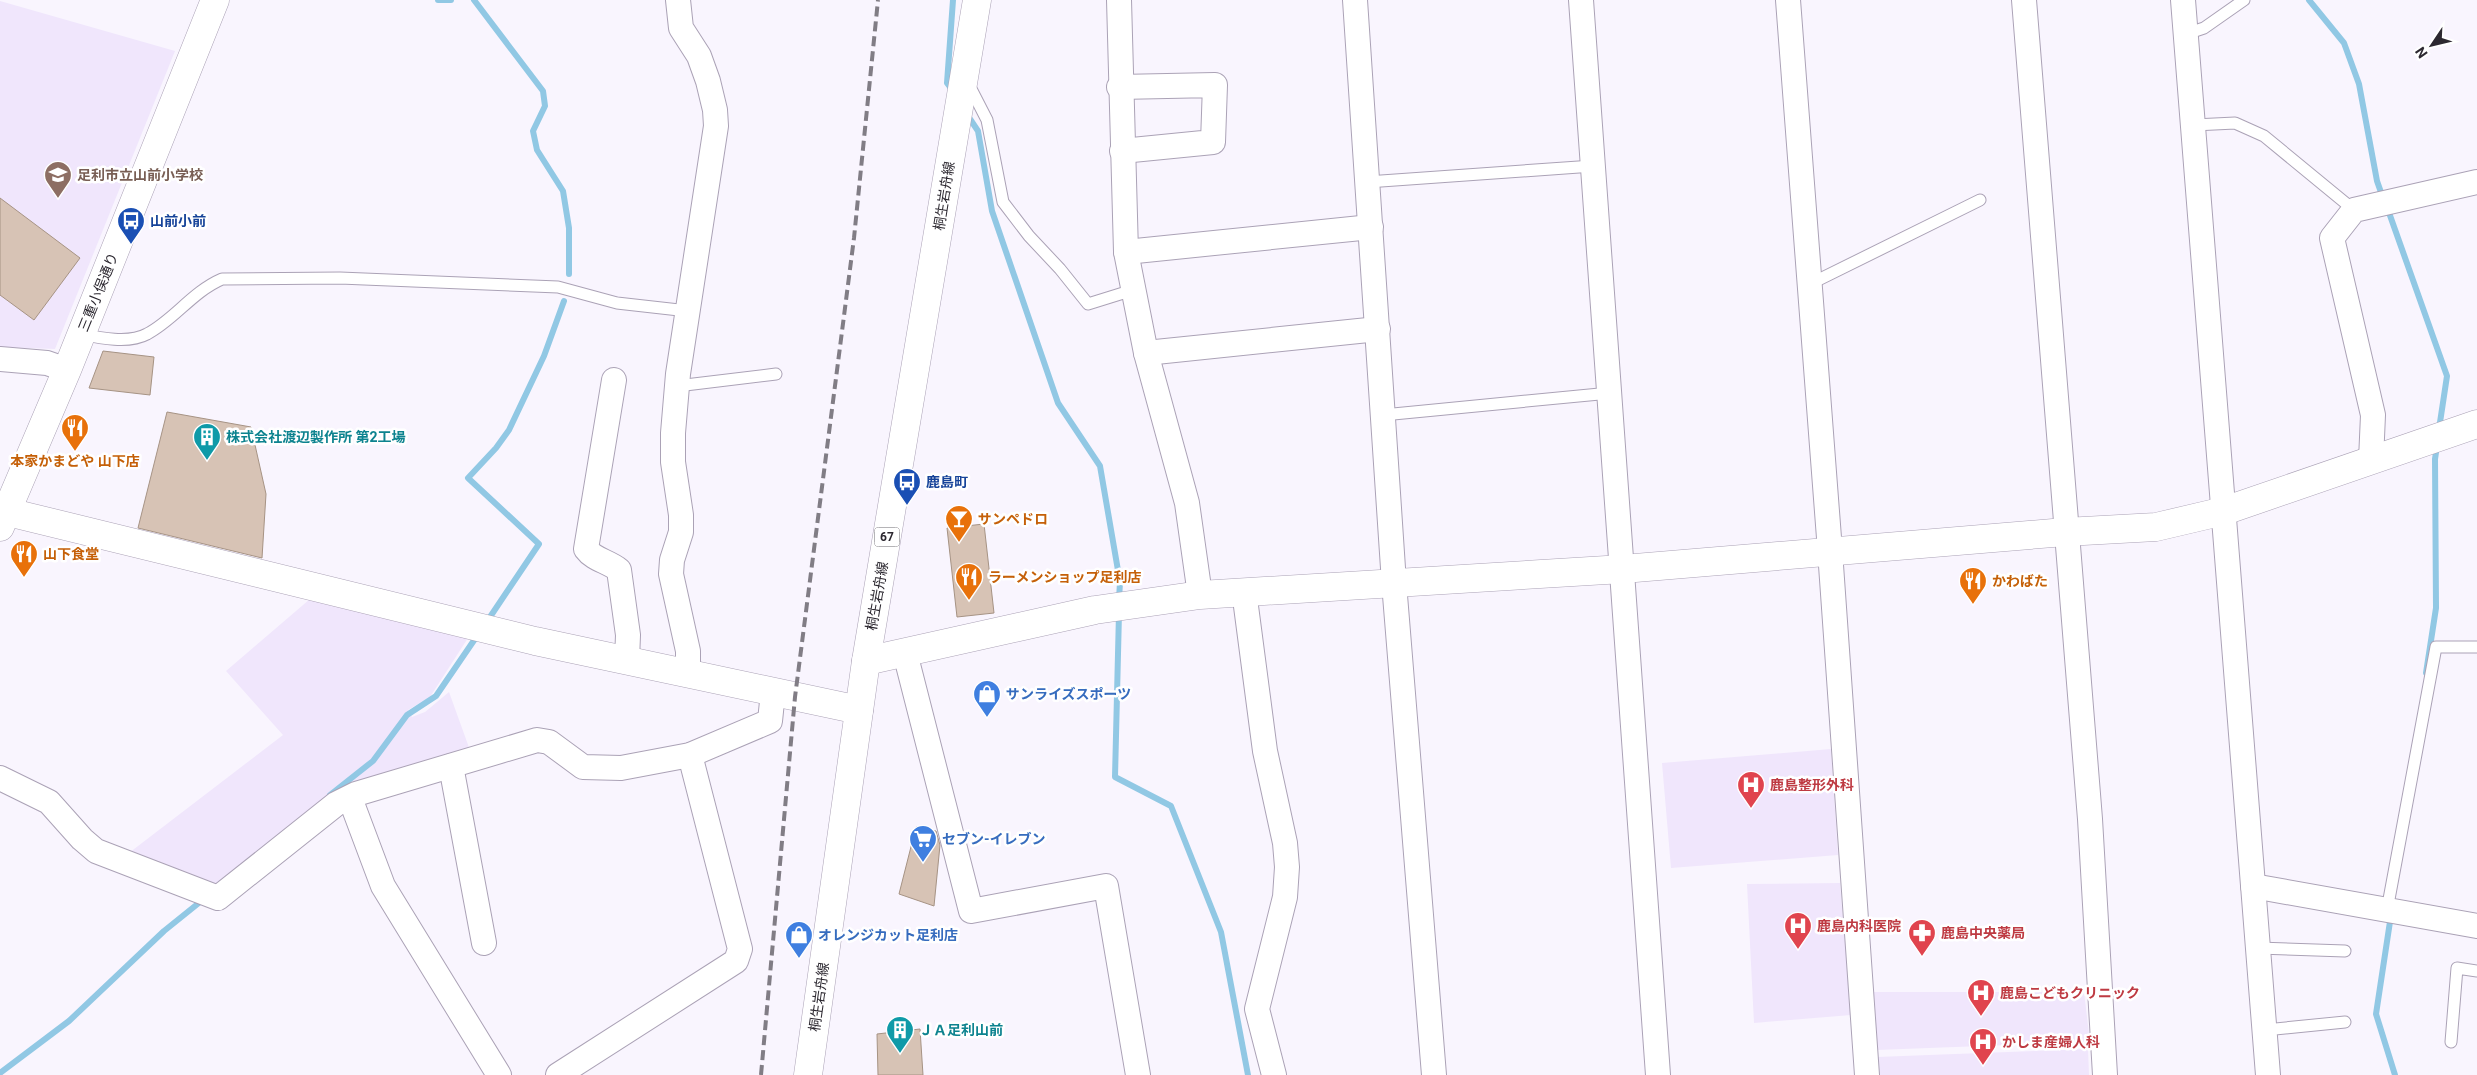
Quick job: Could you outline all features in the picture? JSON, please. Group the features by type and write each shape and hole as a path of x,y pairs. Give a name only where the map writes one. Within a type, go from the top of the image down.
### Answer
{"street":[{"name":"三重小俣通り","path":"2,516 67,370 215,0"},
{"path":"678,0 682,28 699,56 715,110 716,126 677,386 673,462 681,515 681,532 672,560 671,574 688,651 688,673"},
{"name":"桐生岩舟線","path":"808,1075 866,661 977,0"},
{"path":"1118,0 1119,88 1126,252 1146,353 1187,502 1200,595"},
{"path":"1356,0 1394,583 1434,1075"},
{"path":"1581,0 1658,1075"},
{"path":"1788,0 1830,551 1867,1075"},
{"path":"2024,0 2065,532 2090,819 2105,1075"},
{"path":"2184,0 2268,1075"},
{"path":"1119,88 1215,85 1213,142 1122,151"},
{"path":"2371,460 2374,415 2332,238 2354,210 2477,182"},
{"path":"1126,252 1371,227"},
{"path":"1146,353 1378,329"},
{"path":"0,359 47,363 67,370"},
{"path":"614,380 586,550 591,556 610,563 619,570 628,635 627,660"},
{"path":"866,661 1094,610 1200,595 1623,570 2065,532 2156,527 2224,511 2477,424"},
{"path":"2,516 535,641 859,710"},
{"path":"1244,591 1265,751 1285,843 1287,866 1285,897 1257,1009 1274,1075"},
{"path":"905,652 970,911 1106,886 1138,1075"},
{"path":"0,778 49,802 82,840 96,851 218,898 336,804 350,798 537,740 549,742 583,767 621,768 690,754 770,721 773,692"},
{"path":"566,1073 736,961 740,949 690,754"},
{"path":"451,766 484,943"},
{"path":"350,798 383,886 499,1075"},
{"path":"2253,886 2477,926"}],"lane":[{"path":"2186,34 2204,28 2244,0"},
{"path":"964,76 987,120 1003,202 1029,236 1060,269 1088,304 1133,290"},
{"path":"2194,125 2235,123 2264,136 2354,210"},
{"path":"1368,182 1593,166"},
{"path":"1810,284 1980,200"},
{"path":"81,334 97,338 132,339 146,334 208,286 222,280 340,278 558,287 617,303 688,311"},
{"path":"677,386 776,374"},
{"path":"1383,415 1610,393"},
{"path":"2387,910 2436,647 2477,648"},
{"path":"2258,948 2345,951"},
{"path":"2451,1042 2457,968 2477,971"},
{"path":"2265,1030 2345,1022"}],"shaded area":[{"name":"足利市立山前小学校","path":"0,1 175,51 55,349 0,347"},
{"path":"310,599 468,638 430,697 408,710 412,717 425,712 449,692 471,753 337,796 218,891 125,856 283,735 226,671"},
{"name":"鹿島整形外科","path":"1831,749 1838,855 1671,868 1662,763"},
{"name":"鹿島内科医院","path":"1840,883 1851,1015 1754,1023 1747,884"},
{"name":"鹿島こどもクリニック","path":"1874,992 2084,992 2090,1042 1877,1050"},
{"name":"かしま産婦人科","path":"2088,1049 2089,1075 1878,1075 1877,1057"}],"building":[{"path":"0,198 80,258 34,320 0,295"},
{"path":"103,351 154,357 150,395 89,388"},
{"name":"株式会社渡辺製作所 第2工場","path":"167,412 251,427 266,494 262,558 138,528"},
{"path":"984,524 994,613 957,617 947,528"},
{"path":"916,827 936,831 940,845 934,906 899,894"},
{"name":"ＪＡ足利山前","path":"920,1029 923,1075 878,1075 877,1034"}],"waterway":[{"path":"438,0 451,0"},
{"path":"474,0 543,91 545,106 533,131 537,150 563,191 569,228 569,274"},
{"path":"953,0 947,83 953,91"},
{"path":"2309,0 2344,43 2359,84 2377,181 2383,198"},
{"path":"966,113 978,131 992,211 1058,403 1100,466 1120,582 1119,600"},
{"path":"2387,207 2447,376 2439,429"},
{"path":"486,623 539,544 468,478 496,448 509,430 544,356 564,301"},
{"path":"2426,673 2436,608 2435,459 2437,446"},
{"path":"1119,613 1115,777 1171,806 1221,932 1248,1075"},
{"path":"330,795 373,761 407,715 436,696 479,633"},
{"path":"0,1073 69,1021 164,931 205,898"},
{"path":"2391,915 2376,1014 2395,1075"}],"railway":[{"path":"761,1075 795,697 854,238 878,0"}],"place":[{"name":"足利市立山前小学校","path":"58,199"},
{"name":"山前小前","path":"131,245"},
{"name":"本家かまどや 山下店","path":"75,452"},
{"name":"株式会社渡辺製作所 第2工場","path":"207,461"},
{"name":"鹿島町","path":"907,506"},
{"name":"サンペドロ","path":"959,543"},
{"name":"山下食堂","path":"24,578"},
{"name":"ラーメンショップ足利店","path":"969,601"},
{"name":"かわばた","path":"1973,605"},
{"name":"サンライズスポーツ","path":"987,718"},
{"name":"鹿島整形外科","path":"1751,809"},
{"name":"セブン-イレブン","path":"923,863"},
{"name":"鹿島内科医院","path":"1798,950"},
{"name":"鹿島中央薬局","path":"1922,957"},
{"name":"オレンジカット足利店","path":"799,959"},
{"name":"鹿島こどもクリニック","path":"1981,1017"},
{"name":"ＪＡ足利山前","path":"900,1054"},
{"name":"かしま産婦人科","path":"1983,1066"}]}
